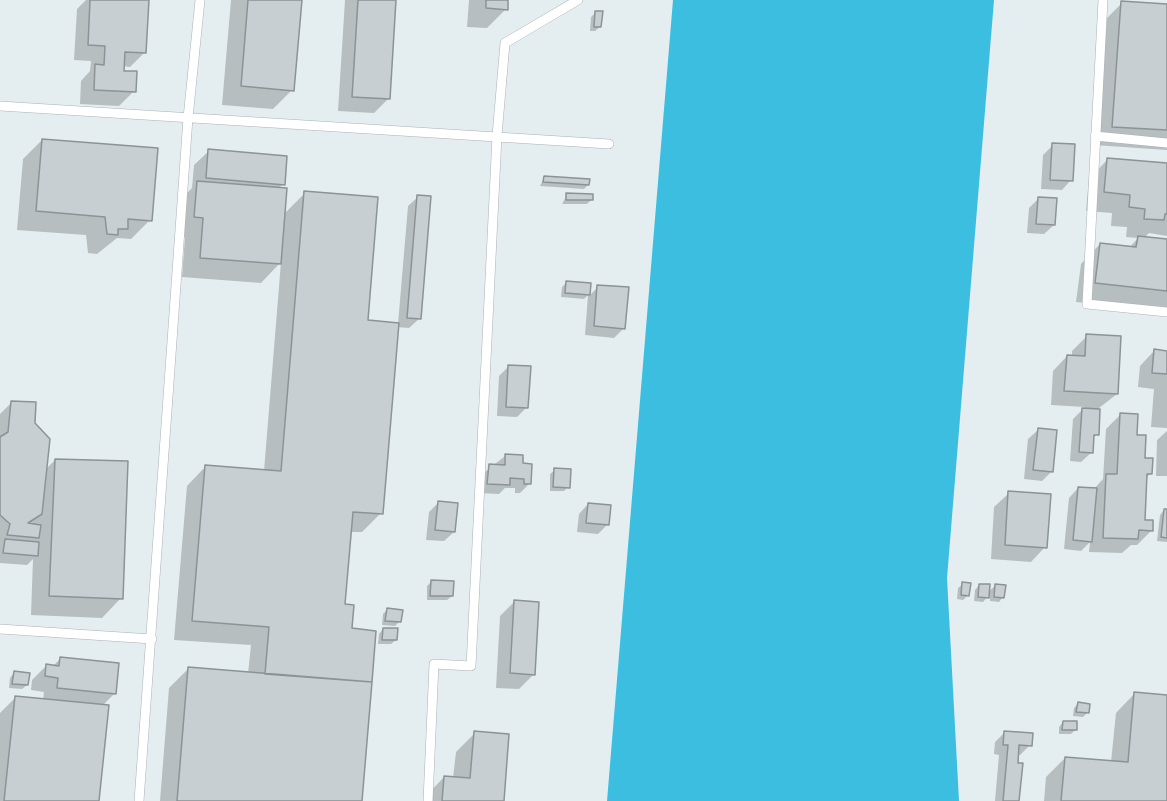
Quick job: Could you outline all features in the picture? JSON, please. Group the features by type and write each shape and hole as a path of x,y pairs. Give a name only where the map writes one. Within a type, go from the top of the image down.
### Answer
{"lane":[{"path":"139,801 188,118 200,0"},
{"path":"428,801 434,664 471,666 497,136 505,44 578,0"},
{"path":"1102,0 1086,304 1167,312"},
{"path":"0,106 609,144"},
{"path":"1095,136 1167,143"},
{"path":"0,629 152,639"}],"water":[{"path":"673,0 994,0 947,578 959,801 607,801"}],"building":[{"path":"90,0 149,0 146,53 125,52 124,71 137,71 136,92 94,90 95,64 104,65 105,46 88,45"},
{"path":"248,0 302,0 294,91 241,86"},
{"path":"358,0 396,0 390,99 352,97"},
{"path":"486,0 508,0 508,10 486,8"},
{"path":"1121,1 1167,4 1167,130 1112,127"},
{"path":"595,11 603,11 601,27 594,27"},
{"path":"42,139 158,148 152,221 128,219 128,229 118,229 118,235 107,234 105,217 36,211"},
{"path":"1052,143 1075,144 1073,181 1050,180"},
{"path":"208,149 287,156 285,185 206,178"},
{"path":"1107,158 1167,163 1167,214 1164,220 1144,219 1145,209 1129,207 1130,195 1104,192"},
{"path":"544,176 590,179 589,185 543,182"},
{"path":"197,181 287,188 281,264 200,258 203,218 194,217"},
{"path":"304,191 378,197 368,320 399,323 383,514 353,512 345,604 354,605 352,628 376,631 372,682 265,674 269,627 192,621 205,465 281,471"},
{"path":"566,193 593,194 593,200 566,200"},
{"path":"417,195 431,196 421,319 407,318"},
{"path":"1038,197 1057,198 1055,225 1036,224"},
{"path":"1138,236 1167,239 1167,291 1095,283 1100,243 1136,247"},
{"path":"566,281 591,283 590,295 565,293"},
{"path":"597,285 629,287 625,329 594,326"},
{"path":"1086,334 1121,336 1118,394 1064,391 1067,355 1085,356"},
{"path":"1154,349 1167,351 1167,374 1152,373"},
{"path":"508,365 531,366 528,408 506,407"},
{"path":"11,401 36,402 35,423 50,439 42,514 28,523 41,525 39,538 7,535 10,524 0,515 0,437 8,432"},
{"path":"1082,408 1100,409 1099,435 1094,435 1093,453 1079,452"},
{"path":"1120,413 1138,414 1137,435 1146,435 1145,458 1153,458 1152,474 1147,474 1145,520 1153,520 1153,531 1139,530 1138,539 1103,538 1106,474 1117,474"},
{"path":"1038,428 1057,430 1053,472 1033,470"},
{"path":"505,454 523,455 523,463 532,464 531,484 524,484 524,479 510,478 510,485 487,484 489,464 505,465"},
{"path":"55,459 128,461 123,599 49,596"},
{"path":"554,468 571,469 570,488 553,487"},
{"path":"1078,487 1097,488 1092,542 1073,540"},
{"path":"1008,491 1051,494 1047,548 1005,545"},
{"path":"438,501 458,503 455,532 435,530"},
{"path":"588,503 611,505 609,525 586,523"},
{"path":"1164,509 1167,509 1167,538 1161,537"},
{"path":"5,539 39,542 38,556 3,553"},
{"path":"431,580 454,581 453,596 430,596"},
{"path":"962,582 971,583 969,596 961,595"},
{"path":"979,584 990,584 989,598 978,597"},
{"path":"995,584 1006,585 1004,598 994,597"},
{"path":"514,600 539,602 535,675 510,673"},
{"path":"387,608 403,610 401,622 385,621"},
{"path":"383,628 398,628 397,640 382,640"},
{"path":"60,657 119,663 116,694 57,688 58,678 45,676 46,664 59,666"},
{"path":"188,667 372,682 362,801 177,801"},
{"path":"14,671 30,673 28,685 12,684"},
{"path":"1134,692 1167,695 1167,801 1061,801 1065,757 1128,762"},
{"path":"15,696 109,705 99,801 4,801"},
{"path":"1078,702 1090,704 1089,713 1076,712"},
{"path":"1063,721 1077,721 1077,730 1062,730"},
{"path":"474,731 509,734 504,801 442,801 444,776 470,778"},
{"path":"1004,731 1033,733 1032,746 1019,745 1018,763 1023,763 1019,801 1003,801 1008,745 1003,745"}]}
